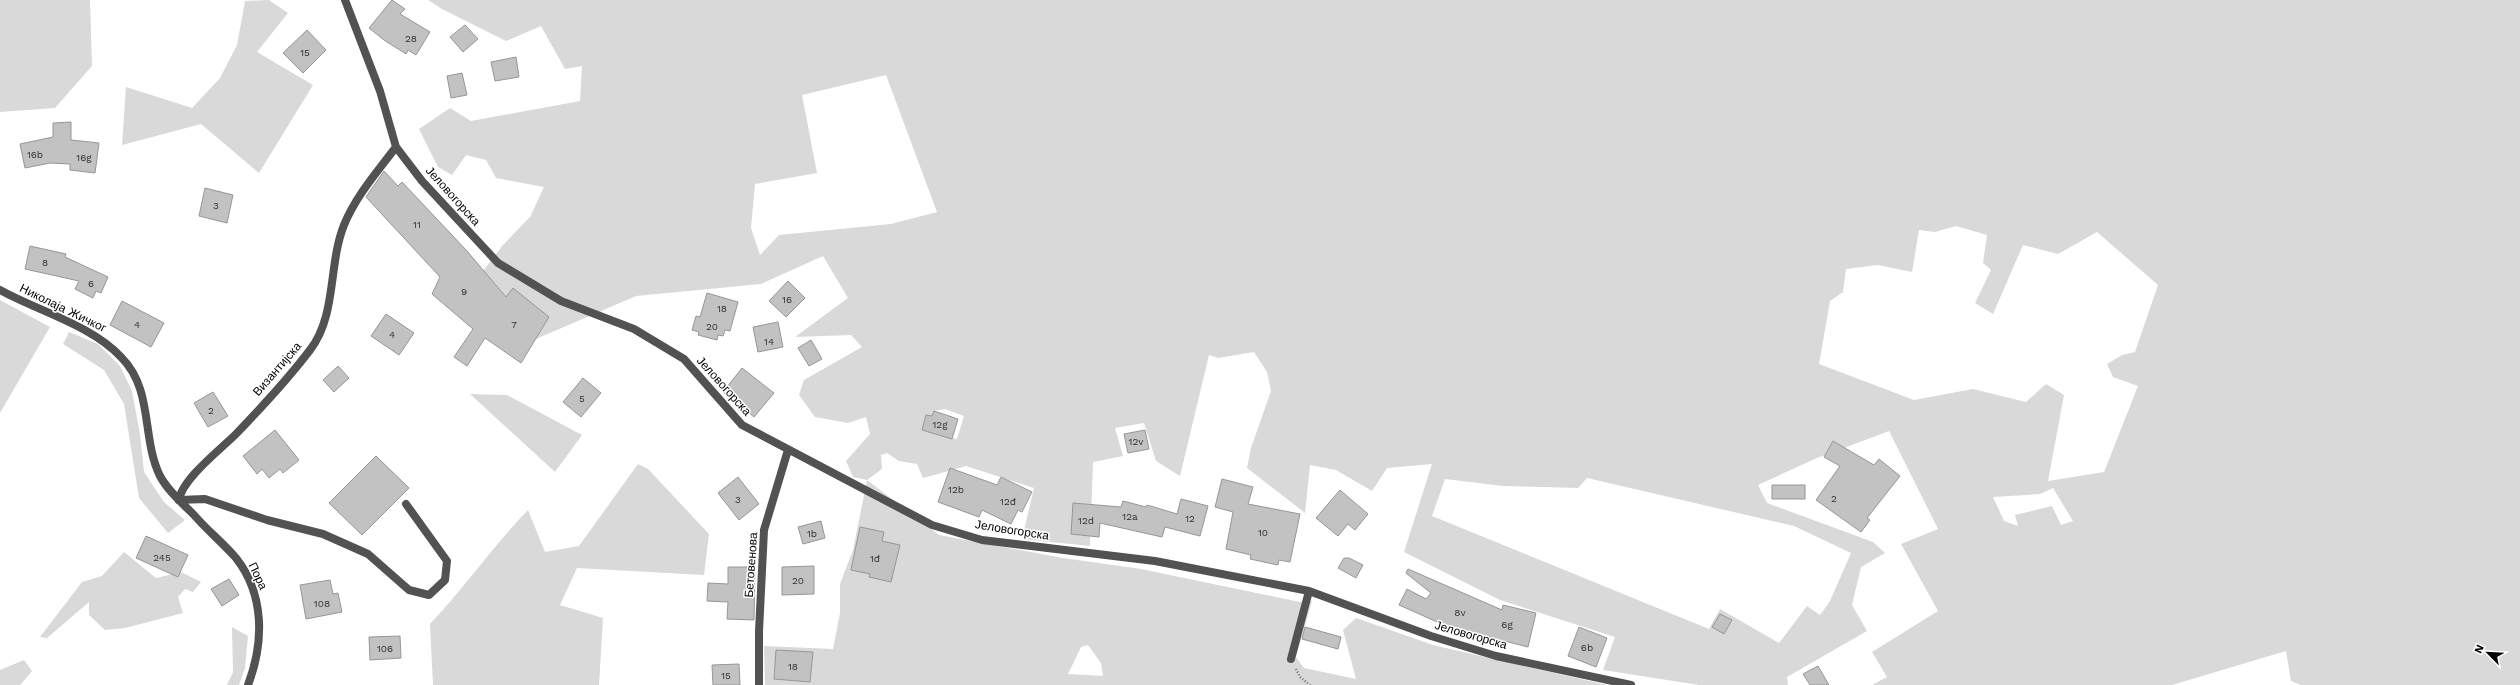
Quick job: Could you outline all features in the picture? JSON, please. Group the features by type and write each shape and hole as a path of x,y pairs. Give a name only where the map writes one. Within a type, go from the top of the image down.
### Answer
{"street":[{"name":"Јеловогорска","path":"345,0 380,91 396,147 422,181 498,263 561,301 634,329 684,359 742,425 788,450 932,525 982,540 1155,560 1309,591 1431,636 1496,656 1631,685"},
{"name":"Византијска","path":"179,500 187,484 237,432 311,349 322,328 336,252 344,226 357,199 396,147"},
{"name":"Николаја Жичког","path":"0,290 99,338 127,362 137,378 142,393 156,466 164,483 179,500"},
{"name":"Бетовенова","path":"760,685 759,631 764,530 788,450"},
{"path":"179,500 205,499 267,520 323,534 368,554 409,590 429,595 445,580 447,561 406,504"},
{"name":"Пора","path":"179,500 236,559 252,588 257,607 259,639 248,685"},
{"path":"1291,659 1309,591"}],"path":[{"path":"1291,659 1300,677 1310,685"}],"shaded area":[{"path":"0,0 90,0 92,66 55,108 0,112"},
{"path":"269,0 288,13 257,52 313,85 259,173 201,124 122,145 126,87 192,108 220,78 237,45 245,1"},
{"path":"428,0 2520,0 2520,685 2301,685 2291,681 2286,651 2172,685 1872,685 1887,677 1872,652 1938,611 1901,544 1938,529 1889,431 1817,458 1758,485 1767,503 1873,542 1885,553 1861,567 1852,605 1867,631 1787,677 1788,685 1699,685 1603,670 1615,637 1500,600 1404,552 1432,464 1387,468 1372,491 1336,470 1310,465 1305,513 1247,468 1251,448 1271,391 1267,372 1254,352 1218,358 1209,355 1180,476 1156,461 1144,423 1115,428 1123,456 1093,462 1090,546 1022,539 1034,488 966,466 923,478 917,464 899,461 887,453 881,455 882,469 867,480 853,477 846,461 870,434 866,417 848,423 815,417 799,395 804,380 862,347 851,335 795,337 848,298 823,256 761,284 636,296 536,339 517,311 476,280 503,245 530,217 544,187 496,178 486,160 466,155 452,175 438,167 419,129 450,108 471,121 580,101 582,66 565,69 541,26 506,41 442,9","holes":["886,75 937,212 891,224 779,235 760,255 751,228 755,184 817,173 802,95","1956,226 1987,235 1983,263 1991,270 1975,303 1993,314 2023,245 2058,254 2097,232 2158,285 2135,352 2122,355 2107,364 2113,377 2138,386 2104,472 2048,481 2064,395 2046,384 2026,402 1973,389 1914,400 1819,364 1830,301 1843,292 1846,269 1878,265 1912,272 1919,230 1935,232","945,409 964,416 957,439 922,430 926,415 932,416 934,411","1587,478 1794,526 1851,553 1830,601 1820,615 1807,606 1779,643 1720,609 1709,629 1432,516 1445,479 1503,486 1578,488","2053,488 2073,521 2061,525 2052,506 2015,515 2018,526 2004,521 1993,497 2040,494"]},
{"path":"0,300 50,327 0,413"},
{"path":"69,332 98,344 120,366 132,391 140,434 144,472 164,502 185,520 168,533 139,498 124,404 104,370 63,344"},
{"path":"470,394 507,395 582,435 555,472"},
{"path":"638,464 648,469 709,534 704,575 577,568 560,605 603,618 599,685 433,685 430,624 515,524 528,510 545,552 579,546"},
{"path":"867,480 939,535 1063,558 1141,569 1300,602 1312,601 1296,657 1304,668 1356,679 1343,630 1356,618 1433,645 1607,685 765,685 764,646 833,649 840,613 840,584 853,550","holes":["1088,645 1101,663 1103,676 1068,674 1081,647"]},
{"path":"124,552 156,578 181,572 201,582 193,592 185,589 178,597 183,613 125,628 105,630 89,615 89,602 47,638 40,637 82,582 102,576"},
{"path":"232,627 248,636 245,668 239,685 227,685 233,672"},
{"path":"24,660 32,671 20,685 0,685 0,670"}],"building":[{"path":"392,0 405,9 400,14 430,32 416,55 408,50 406,54 369,28"},
{"path":"465,25 478,39 463,52 450,37"},
{"path":"307,30 326,50 303,73 283,53"},
{"path":"516,57 519,77 495,81 491,62"},
{"path":"462,73 467,95 451,98 447,76"},
{"path":"71,122 71,140 99,143 95,173 70,170 70,164 50,163 25,168 20,144 53,137 53,123"},
{"path":"384,171 398,186 402,182 467,251 506,297 513,288 549,317 521,363 485,338 467,366 454,357 473,329 432,294 440,277 366,197"},
{"path":"205,188 233,195 227,223 199,216"},
{"path":"30,246 66,254 65,257 108,277 101,293 96,291 93,298 75,289 79,281 25,269"},
{"path":"788,281 805,298 786,317 769,301"},
{"path":"707,293 738,302 730,331 725,330 723,336 718,335 717,340 698,335 699,332 692,330 696,316 700,317"},
{"path":"122,301 164,323 151,347 110,325"},
{"path":"386,314 414,333 399,355 371,336"},
{"path":"778,322 783,347 758,352 753,327"},
{"path":"811,340 822,359 809,366 798,348"},
{"path":"338,366 349,378 334,392 323,380"},
{"path":"742,368 774,393 754,417 723,392"},
{"path":"583,378 601,393 581,417 563,402"},
{"path":"213,392 228,416 208,427 194,403"},
{"path":"934,411 958,419 952,439 922,430 926,415 932,416"},
{"path":"275,430 299,460 283,473 280,469 269,478 262,469 257,474 243,456"},
{"path":"1145,430 1149,449 1128,453 1124,434"},
{"path":"1833,441 1874,465 1879,459 1900,476 1867,518 1870,520 1861,532 1816,500 1840,466 1824,457"},
{"path":"376,456 409,488 362,535 329,503"},
{"path":"950,468 997,485 1001,477 1032,492 1022,512 1018,510 1011,524 982,510 979,517 938,502"},
{"path":"738,477 759,504 739,520 718,493"},
{"path":"1222,479 1253,487 1248,504 1300,514 1290,562 1279,560 1278,565 1250,559 1251,555 1226,549 1233,512 1215,507"},
{"path":"1772,485 1805,485 1805,499 1772,499"},
{"path":"1340,490 1368,514 1355,530 1348,524 1338,536 1316,518"},
{"path":"1181,499 1208,506 1200,536 1165,527 1162,537 1100,523 1099,537 1071,534 1073,503 1121,507 1123,501 1146,507 1147,505 1177,514"},
{"path":"821,521 825,538 803,544 798,527"},
{"path":"860,527 884,532 882,541 900,545 891,582 869,577 870,574 851,570"},
{"path":"146,536 188,555 178,577 136,558"},
{"path":"1344,558 1349,558 1363,565 1356,578 1338,568"},
{"path":"814,566 814,594 782,595 782,567"},
{"path":"728,567 755,567 754,620 727,619 728,602 707,601 708,583 728,584"},
{"path":"1408,569 1502,610 1503,605 1536,613 1528,647 1473,633 1471,637 1399,605 1407,589 1426,599 1431,593 1406,573"},
{"path":"229,579 239,595 222,606 211,589"},
{"path":"330,580 333,594 338,593 342,612 306,619 300,585"},
{"path":"1720,614 1732,620 1724,634 1712,627"},
{"path":"1305,627 1341,637 1338,649 1302,639"},
{"path":"1579,627 1607,638 1596,667 1568,656"},
{"path":"400,636 401,658 370,660 369,637"},
{"path":"776,650 813,652 810,682 774,679"},
{"path":"739,664 740,685 713,685 712,665"},
{"path":"1818,666 1829,685 1810,685 1803,674"}]}
